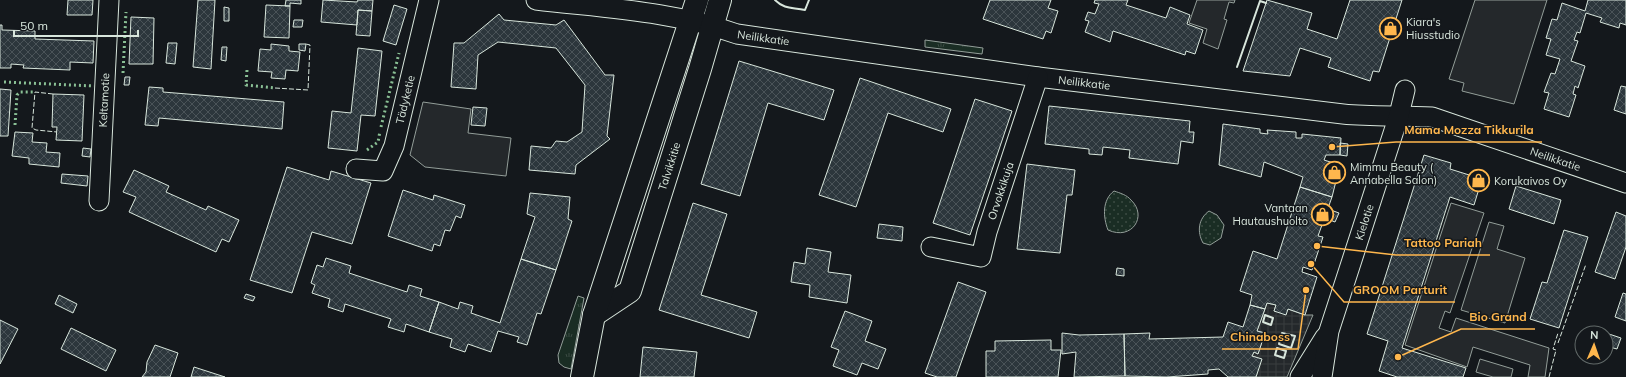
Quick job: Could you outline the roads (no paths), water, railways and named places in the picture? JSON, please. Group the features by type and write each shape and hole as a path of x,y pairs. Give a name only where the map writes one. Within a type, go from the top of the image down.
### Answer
{"main road":[{"path":"582,377 594,315 697,0"},
{"name":"Talvikkitie","path":"594,315 630,291 720,0"}],"street":[{"name":"Keltamotie","path":"99,201 109,0"},
{"name":"Tädyketie","path":"356,169 383,171 394,146 428,0"},
{"name":"Neilikkatie","path":"536,0 690,20 712,25 737,34 1038,77 1343,114 1365,116 1399,115 1432,117 1626,183"},
{"name":"Orvokkikuja","path":"931,247 981,257 990,224 1038,77"},
{"name":"Kielotie","path":"1322,377 1329,331 1399,115 1405,90"},
{"name":"Kielotie","path":"1300,377 1329,331"}],"place":[{"name":"Kiara's Hiusstudio","path":"1390,28"},
{"name":"Mama Mozza Tikkurila","path":"1332,147"},
{"name":"Mimmu Beauty ( Annabella Salon)","path":"1335,173"},
{"name":"Korukaivos Oy","path":"1478,181"},
{"name":"Vantaan Hautaushuolto","path":"1323,214"},
{"name":"Tattoo Pariah","path":"1317,246"},
{"name":"GROOM Parturit","path":"1311,264"},
{"name":"Chinaboss","path":"1306,290"},
{"name":"Bio Grand","path":"1398,357"}]}
